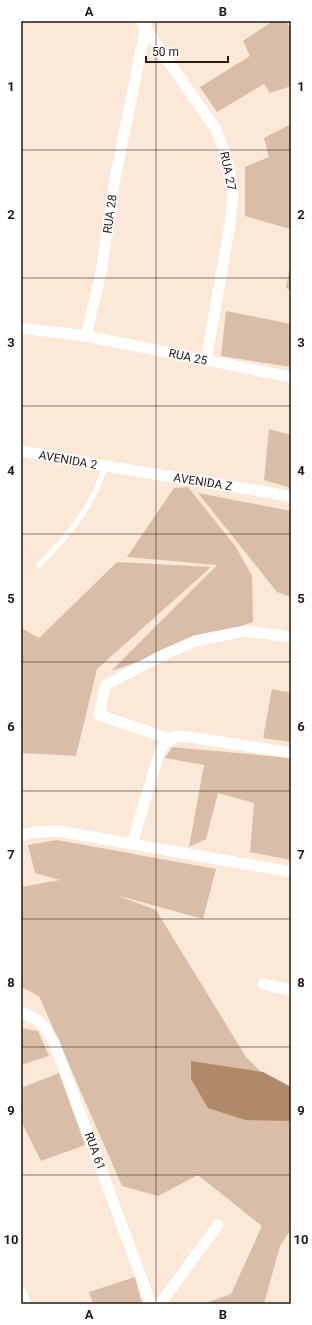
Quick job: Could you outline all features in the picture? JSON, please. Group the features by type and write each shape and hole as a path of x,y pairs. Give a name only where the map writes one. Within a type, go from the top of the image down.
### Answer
{"street":[{"name":"RUA 28","path":"86,336 101,273 115,179 144,23"},
{"name":"RUA 27","path":"144,23 215,128 226,155 230,172 233,193 230,224 206,361"},
{"path":"21,328 86,336"},
{"name":"RUA 25","path":"86,336 291,377"},
{"name":"AVENIDA 2","path":"21,451 110,467"},
{"name":"AVENIDA Z","path":"110,467 291,497"},
{"path":"170,740 99,715 106,685 161,656 195,642 245,631 291,637"},
{"path":"132,844 156,760 164,744 176,736 291,753"},
{"path":"21,835 36,832 58,831 291,872"},
{"path":"263,984 291,990"},
{"name":"RUA 61","path":"21,1012 39,1021 48,1030 54,1042 151,1304"},
{"path":"160,1304 218,1225"},
{"path":"21,1292 26,1304"}],"lane":[{"path":"39,565 58,546 94,497 100,483 110,467"}],"shaded area":[{"path":"273,21 286,21 291,30 291,86 270,93 264,84 217,112 200,87 250,56 243,41"},
{"path":"291,124 290,229 245,216 245,167 269,157 264,138"},
{"path":"291,259 291,290 286,288"},
{"path":"226,311 291,324 291,367 221,356"},
{"path":"269,429 291,435 291,488 264,480"},
{"path":"188,487 236,547 252,576 253,622 111,671 217,565 127,557 174,488"},
{"path":"198,493 291,511 291,597 277,592"},
{"path":"117,562 211,567 97,669 76,756 21,753 21,628 39,638"},
{"path":"272,689 291,693 291,742 263,738"},
{"path":"172,747 291,758 291,860 250,852 254,803 218,793 206,839 189,847 204,765 165,758"},
{"path":"57,840 216,869 203,919 116,895 156,910 246,1057 291,1102 291,1229 280,1246 264,1304 203,1304 231,1294 262,1226 198,1175 158,1196 122,1186 39,996 21,987 21,887 60,880 35,873 28,845"},
{"path":"21,1028 38,1031 49,1056 21,1065"},
{"path":"191,1061 263,1072 291,1087 291,1121 245,1120 208,1108 191,1079"},
{"path":"59,1073 85,1145 41,1161 21,1121 21,1088"},
{"path":"135,1277 142,1304 93,1304 89,1292"}]}
